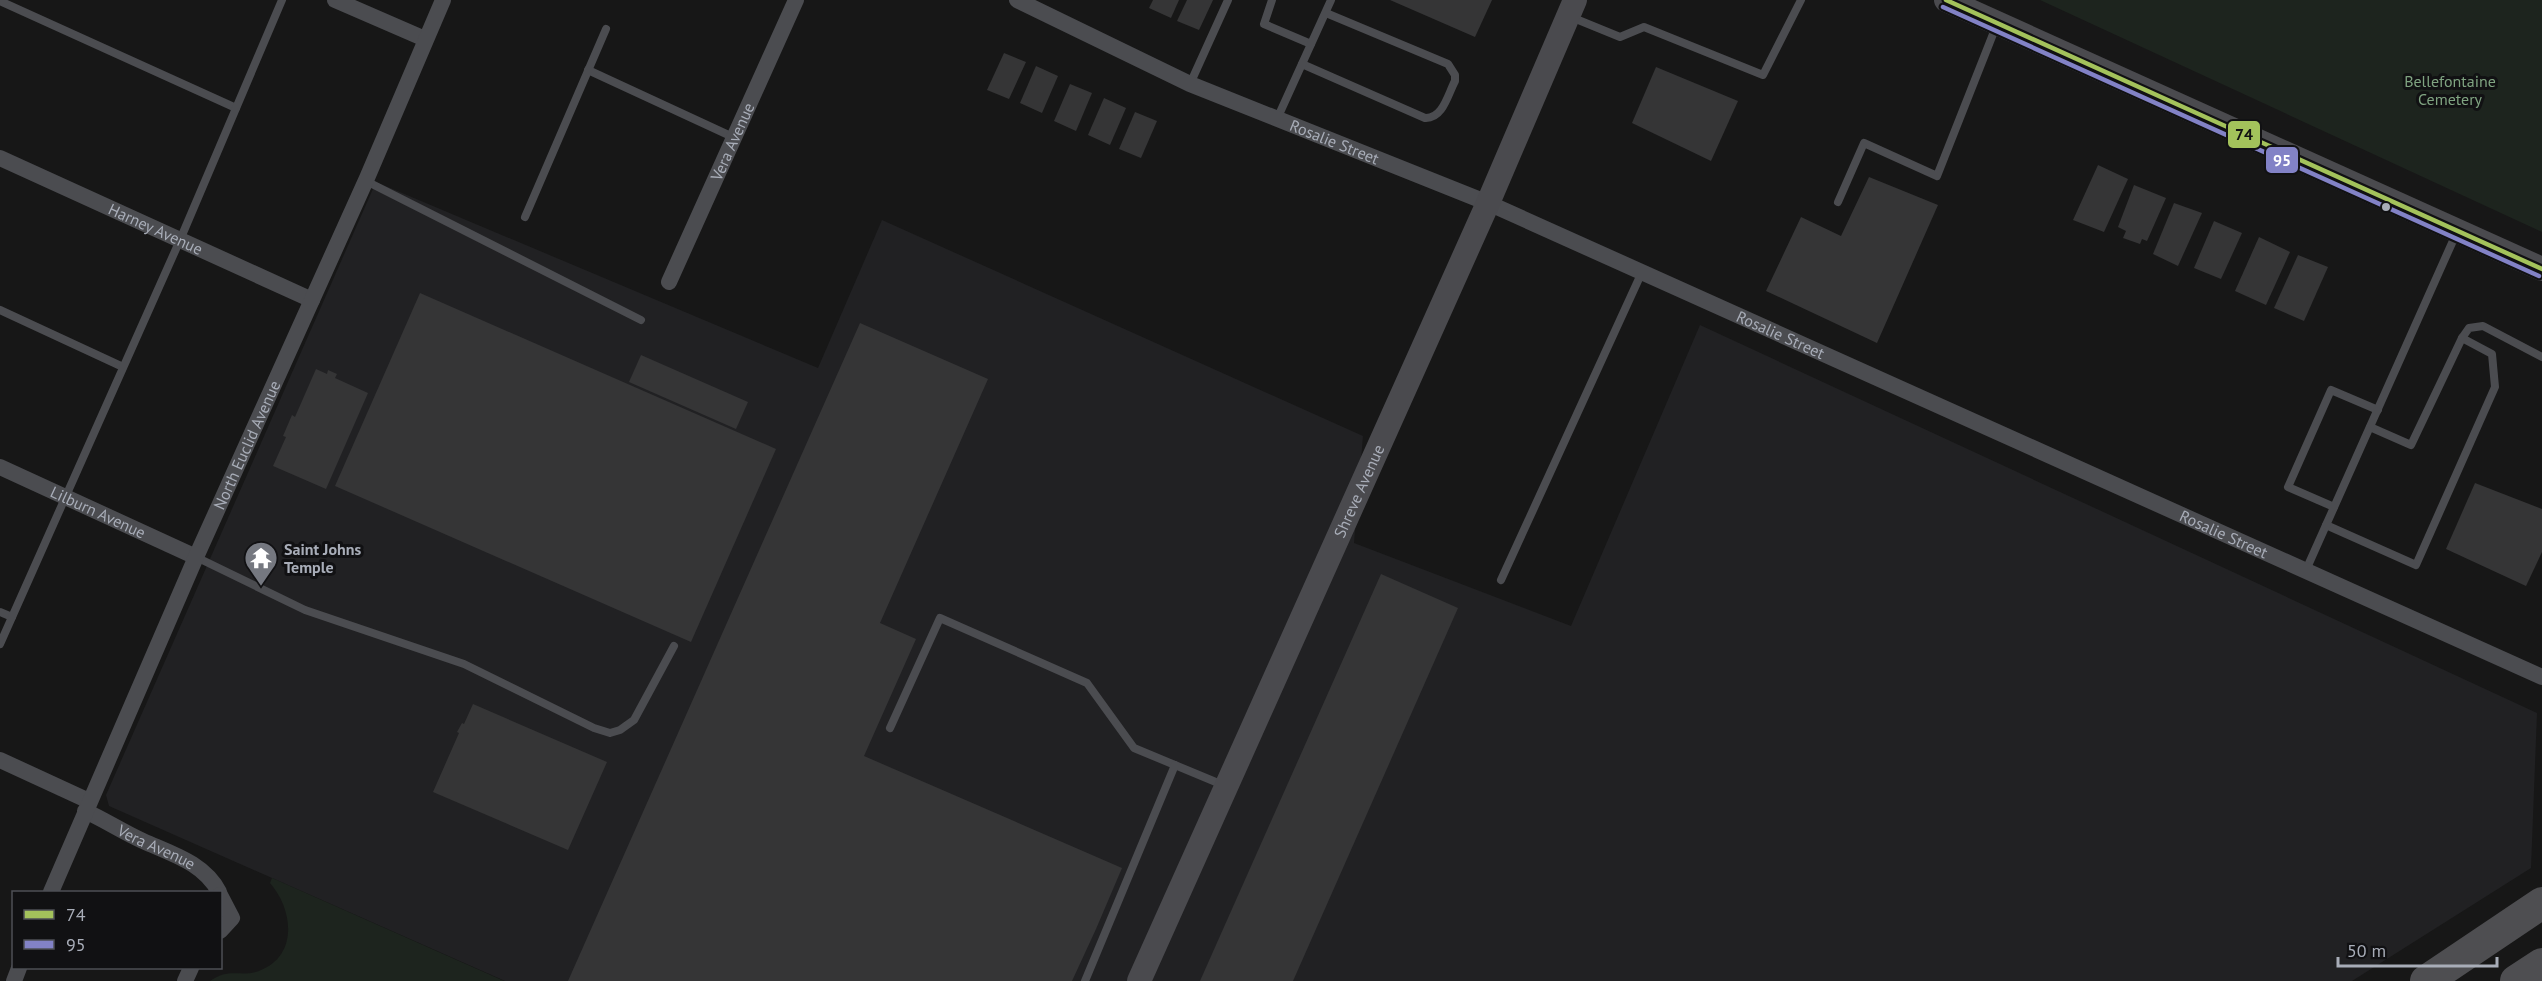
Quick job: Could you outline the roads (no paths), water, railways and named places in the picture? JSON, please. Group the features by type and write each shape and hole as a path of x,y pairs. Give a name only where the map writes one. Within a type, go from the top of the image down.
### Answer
{"highway":[{"path":"2426,981 2542,903"},
{"path":"2516,981 2542,964"}],"street":[{"path":"335,0 425,39"},
{"name":"North Euclid Avenue","path":"51,891 196,557 366,181 442,0"},
{"name":"Vera Avenue","path":"669,282 736,138 796,0"},
{"name":"Rosalie Street","path":"1017,0 1190,84 1488,203 2542,677"},
{"path":"1946,0 2542,269"},
{"name":"Shreve Avenue","path":"1139,981 1488,203 1572,8"},
{"name":"Harney Avenue","path":"0,158 312,300"},
{"name":"Lilburn Avenue","path":"0,468 196,557"},
{"name":"Vera Avenue","path":"0,760 87,806 142,841 186,858 214,883 218,891"},
{"name":"Vera Avenue","path":"222,898 232,918 222,929"}],"lane":[{"path":"0,644 180,240 282,0"},
{"path":"1190,84 1228,0"},
{"path":"1272,0 1264,24 1311,44"},
{"path":"1277,119 1331,0"},
{"path":"1572,8 1620,37 1644,27 1763,75 1801,0"},
{"path":"0,1 236,108"},
{"path":"1302,64 1425,118 1430,118 1440,112 1455,81 1455,75 1448,64 1326,13"},
{"path":"1838,202 1864,142 1937,176 1997,23"},
{"path":"525,217 606,29"},
{"path":"588,70 736,138"},
{"path":"366,181 641,320"},
{"path":"2306,570 2458,231"},
{"path":"1501,580 1642,272"},
{"path":"0,310 123,366"},
{"path":"2370,427 2411,445 2462,338 2469,328 2483,326 2542,357"},
{"path":"2326,525 2416,565 2495,387 2492,354 2462,338"},
{"path":"2334,507 2288,487 2326,400 2331,390 2378,410"},
{"path":"196,557 305,610 464,664 594,728 610,733 620,730 634,720 674,646"},
{"path":"0,612 12,617"},
{"path":"890,728 940,618 1087,683 1134,748 1227,786"},
{"path":"1085,981 1175,765"}],"place":[{"name":"Saint Johns Temple","path":"261,587"}],"park label":[{"name":"Bellefontaine Cemetery","path":"2450,90"}]}
